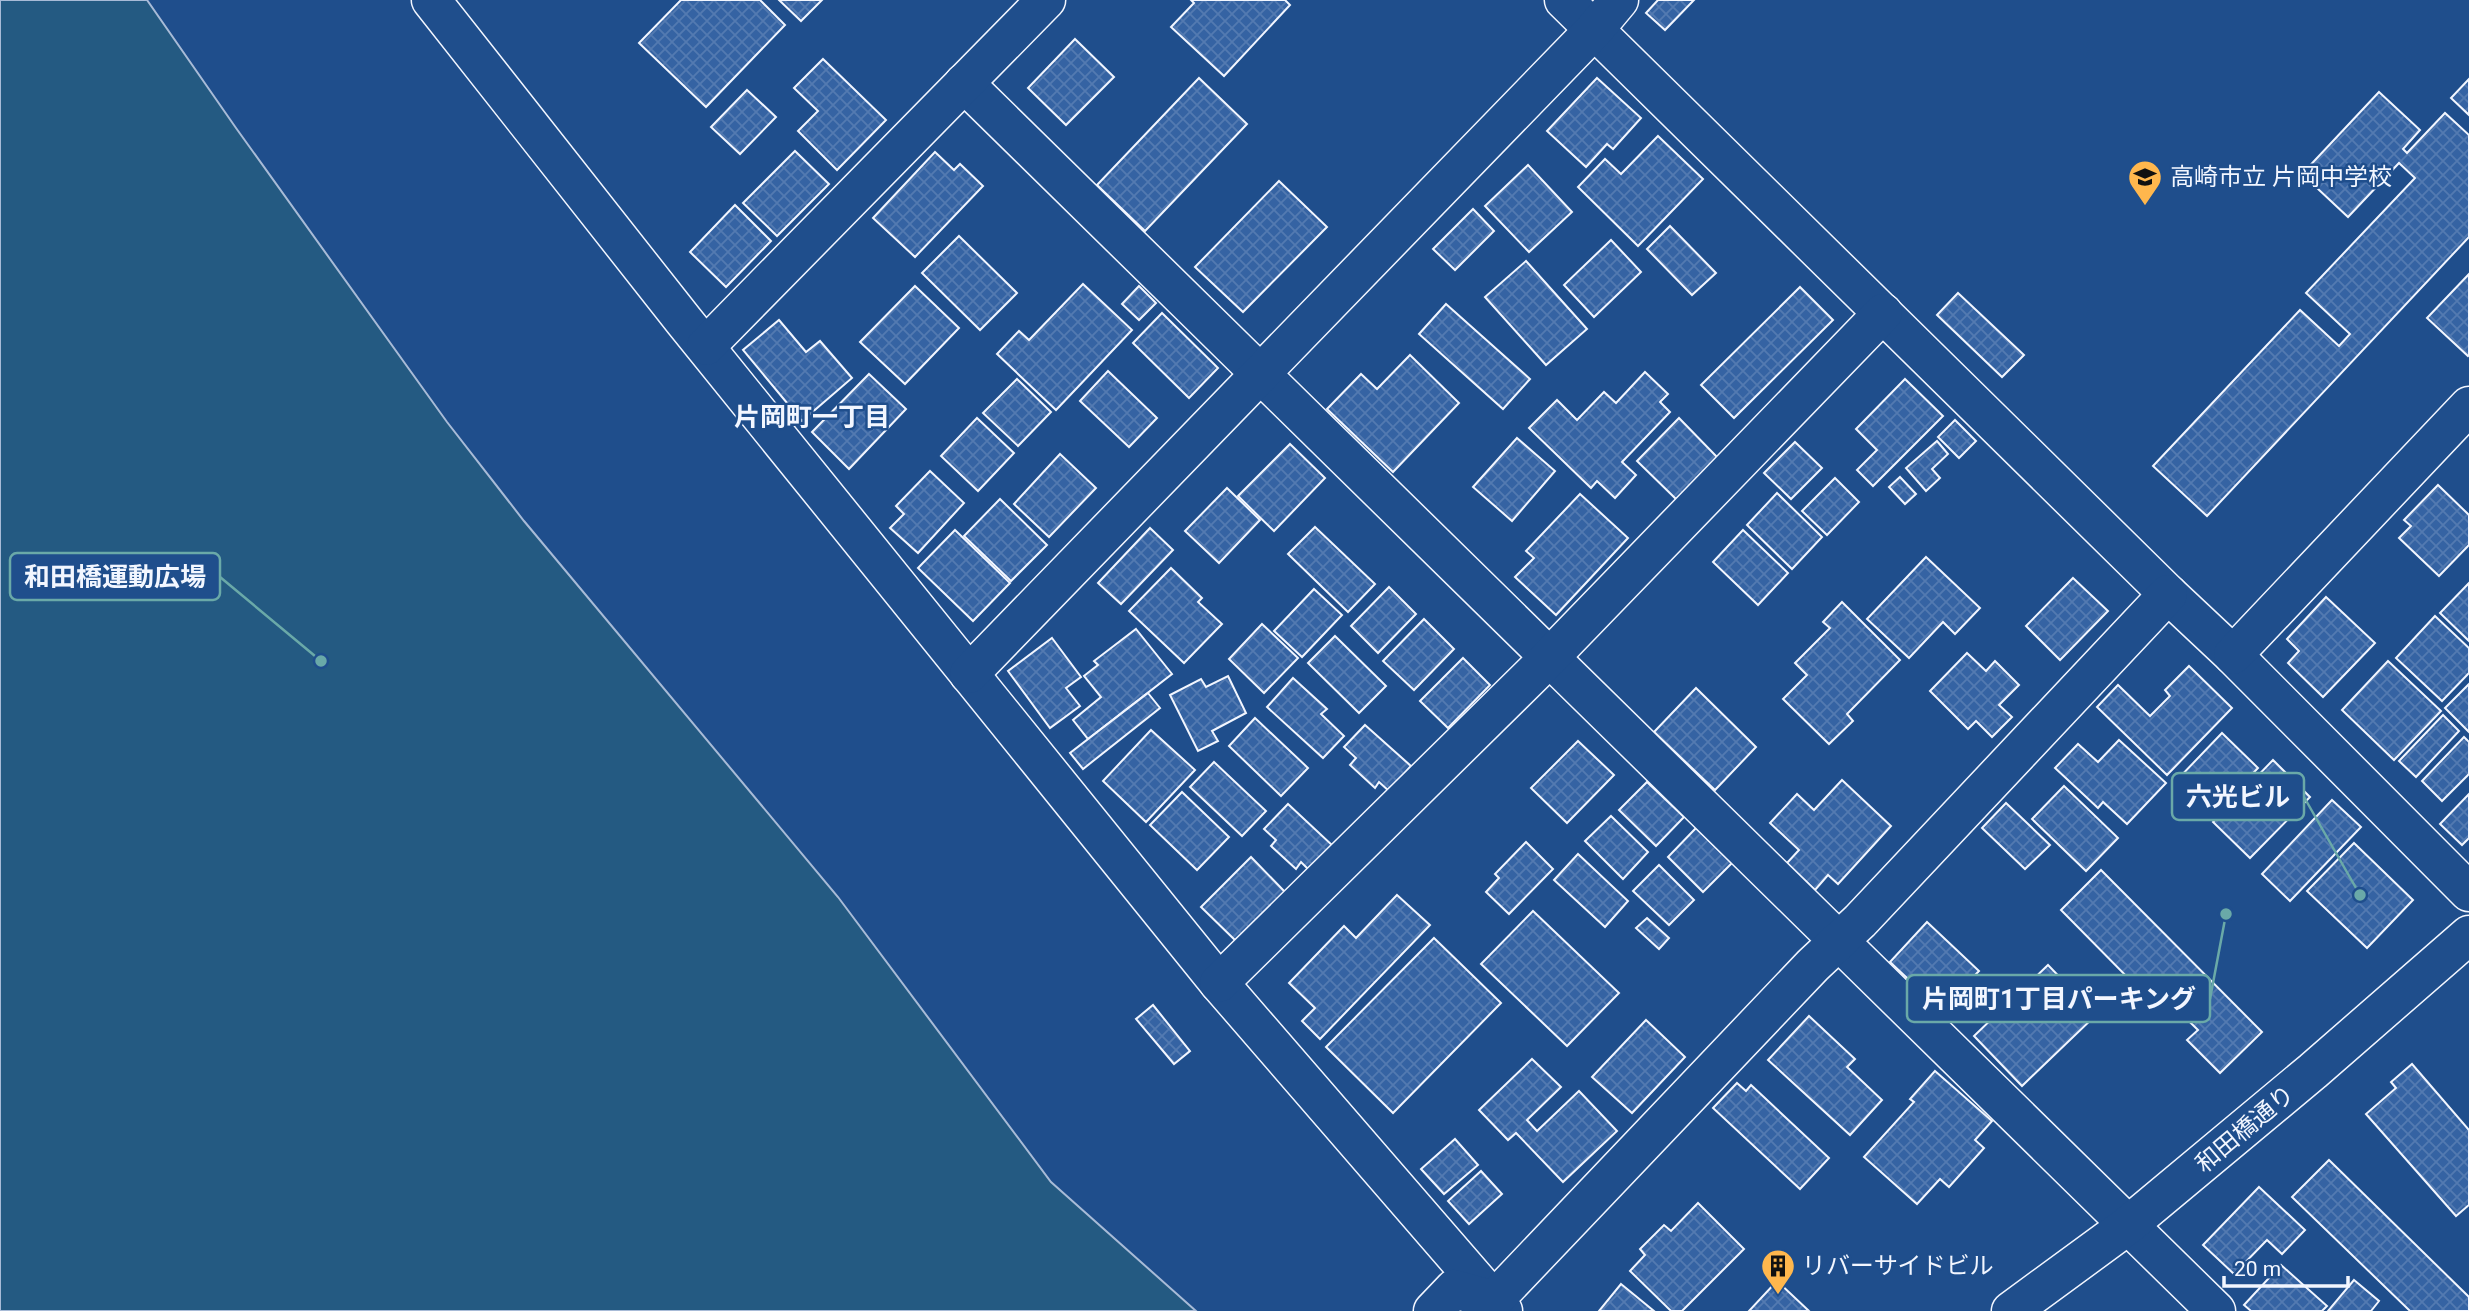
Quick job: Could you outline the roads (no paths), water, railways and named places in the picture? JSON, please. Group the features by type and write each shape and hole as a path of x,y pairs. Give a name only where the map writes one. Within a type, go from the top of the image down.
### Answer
{"street":[{"path":"431,0 1219,983 1498,1306"},
{"path":"706,346 1046,0"},
{"path":"1564,0 2168,594 2234,655 2469,892"},
{"path":"969,674 1594,30 1619,0"},
{"path":"964,83 2216,1311"},
{"path":"1219,983 1549,658 1883,313"},
{"path":"2234,655 2469,406"},
{"path":"1498,1306 1812,965 1839,940 2168,594"},
{"name":"和田橋通り","path":"2011,1311 2127,1226 2313,1072 2469,935"},
{"path":"1433,1311 1454,1289 1498,1306"}],"place":[{"name":"高崎市立 片岡中学校","path":"2145,207"},
{"name":"和田橋運動広場","path":"321,661"},
{"name":"六光ビル","path":"2360,895"},
{"name":"片岡町1丁目パーキング","path":"2226,914"},
{"name":"リバーサイドビル","path":"1778,1296"}],"district":[{"name":"片岡町一丁目","path":"812,417"}]}
